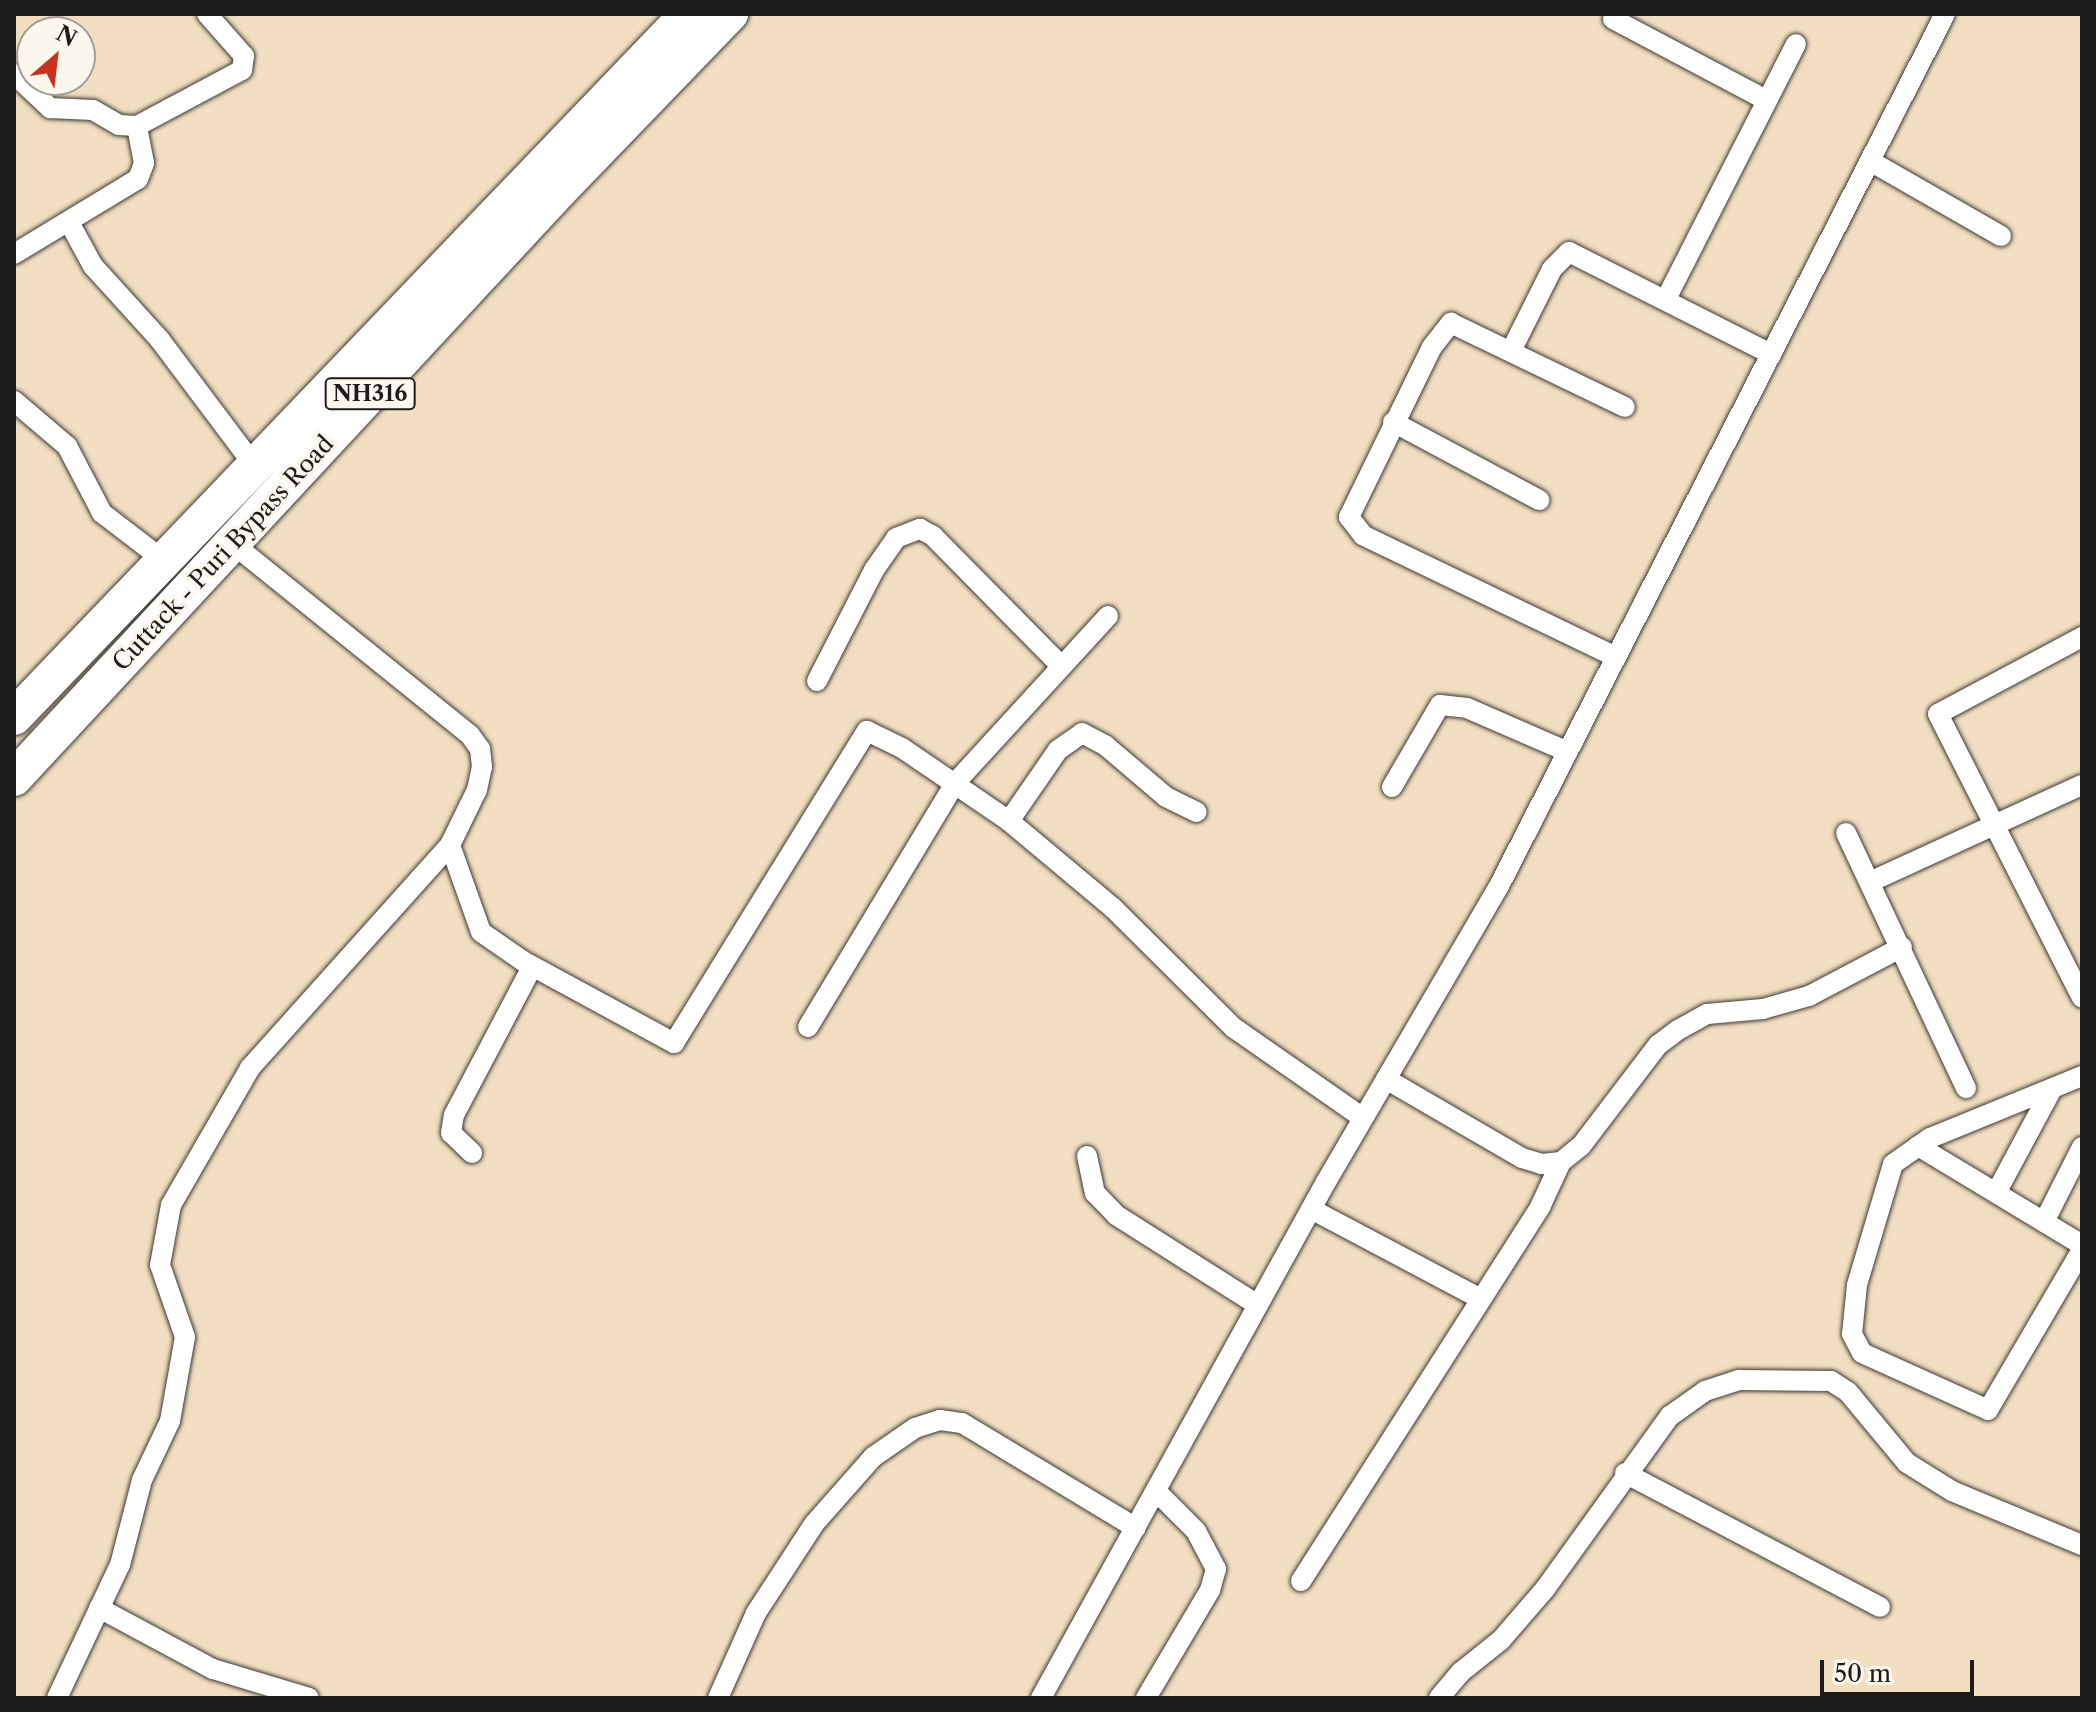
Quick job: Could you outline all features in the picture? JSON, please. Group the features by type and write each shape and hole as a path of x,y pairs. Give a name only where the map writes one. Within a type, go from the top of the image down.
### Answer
{"highway":[{"name":"Cuttack - Puri Bypass Road","path":"14,717 253,464 688,14"},
{"name":"Cuttack - Puri Bypass Road","path":"14,778 730,14"}],"street":[{"path":"14,74 50,108 93,110 119,125 137,126 242,70 244,56 207,14"},
{"path":"1041,1698 1256,1304 1499,886 1945,14"},
{"path":"1613,19 1766,100"},
{"path":"1666,299 1796,44"},
{"path":"14,254 70,224 143,172 137,126"},
{"path":"1870,161 2001,236"},
{"path":"70,224 93,266 160,340 253,464"},
{"path":"1512,349 1552,269 1569,252 1771,354"},
{"path":"1616,657 1363,535 1352,524 1351,508 1432,347 1451,323 1512,349 1625,407"},
{"path":"14,401 67,446 102,513 162,559"},
{"path":"1393,422 1539,500"},
{"path":"817,681 874,570 896,538 920,529 933,536 1060,665"},
{"path":"57,1698 120,1565 142,1480 170,1421 185,1337 160,1265 171,1205 250,1068 450,845 477,790 480,749 460,727 232,543"},
{"path":"808,1027 956,782 1108,616"},
{"path":"2082,637 1938,714 2082,998"},
{"path":"1392,787 1440,705 1467,708 1568,752"},
{"path":"450,845 481,932 532,967 674,1043 867,731 956,782 1009,821 1113,908 1234,1028 1363,1118"},
{"path":"1009,821 1058,750 1082,733 1106,746 1166,797 1197,812"},
{"path":"1872,881 2082,785"},
{"path":"1846,833 1872,881 1966,1088"},
{"path":"1301,1581 1541,1205 1561,1162 1581,1146 1658,1045 1707,1014 1763,1009 1809,996 1902,947"},
{"path":"472,1153 451,1133 454,1115 532,967"},
{"path":"1918,1146 2082,1248 1988,1410 1862,1353 1852,1334 1857,1285 1893,1164 1918,1146 2082,1076"},
{"path":"1386,1079 1522,1158 1542,1164 1561,1162"},
{"path":"1996,1193 2052,1089"},
{"path":"2044,1222 2082,1147"},
{"path":"1087,1156 1095,1193 1116,1215 1256,1304"},
{"path":"1311,1209 1481,1299"},
{"path":"1439,1698 1461,1672 1501,1640 1545,1589 1625,1473 1670,1416 1705,1391 1753,1379 1831,1381 1848,1392 1907,1463 1952,1491 2082,1545"},
{"path":"718,1698 756,1613 814,1524 873,1457 915,1428 940,1420 962,1423 1136,1528"},
{"path":"1625,1473 1880,1607"},
{"path":"1146,1698 1210,1590 1216,1569 1196,1531 1156,1491"},
{"path":"99,1608 213,1669 309,1698"}]}
